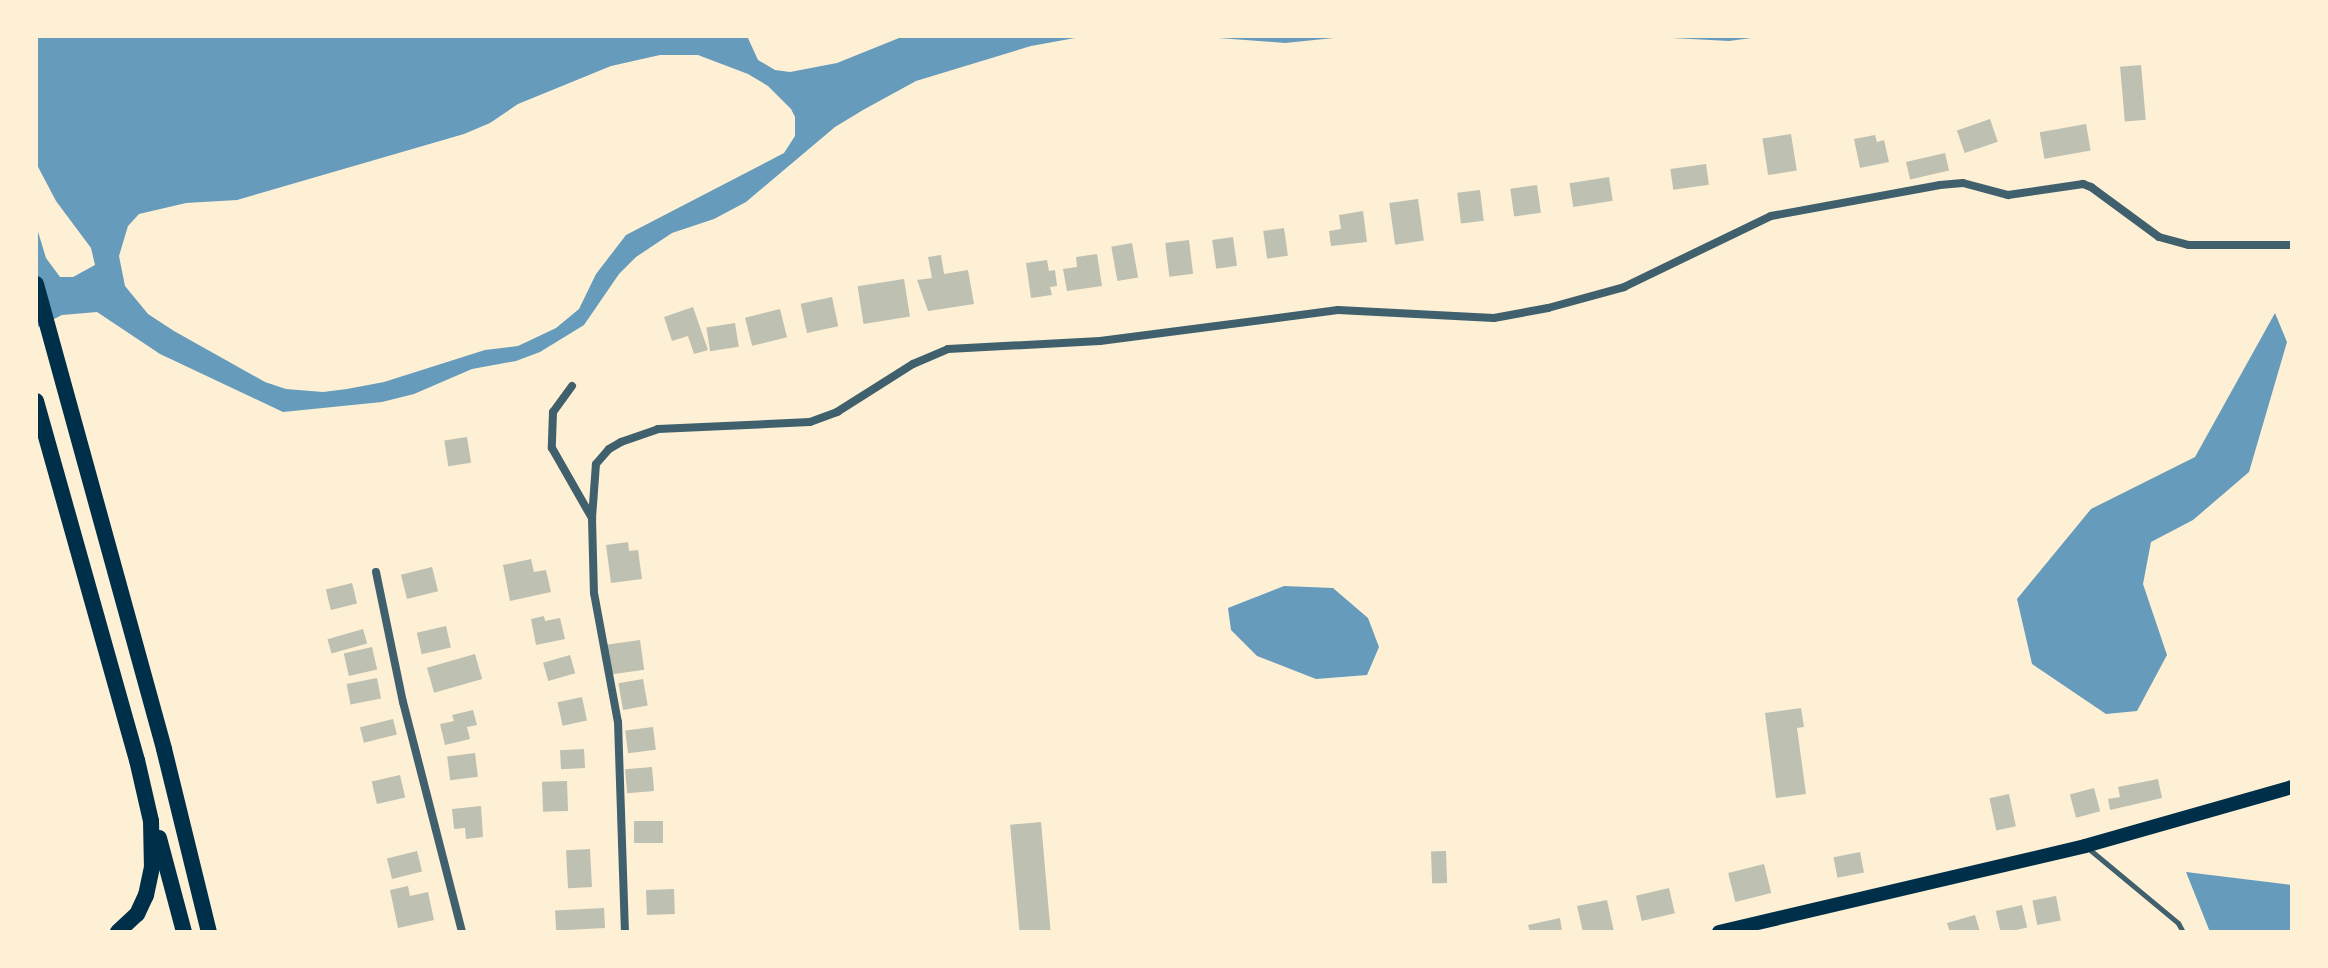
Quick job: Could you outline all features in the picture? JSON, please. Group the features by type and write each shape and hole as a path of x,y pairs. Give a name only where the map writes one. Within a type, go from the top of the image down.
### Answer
{"main road":[{"path":"36,284 164,749 209,932"},
{"path":"36,401 184,932"},
{"path":"118,932 142,905 152,867 151,821 137,760"},
{"path":"1719,932 2085,846 2292,787"}],"street":[{"path":"625,932 618,722 594,593 592,518 596,464 609,449 621,442 658,429 810,422 837,412 913,364 948,349 1100,341 1338,310 1494,318 1548,308 1624,287 1771,216 1940,185 1963,183 2008,195 2083,184 2159,237 2189,245 2292,245"},
{"path":"572,386 553,412 552,448 592,518"},
{"path":"376,572 403,702 462,932"}],"lane":[{"path":"2085,846 2178,923 2183,932"}],"water":[{"path":"36,36 747,36 758,60 775,70 790,72 837,63 904,36 1086,36 1031,46 916,81 835,127 746,202 714,219 672,233 636,257 619,274 584,325 540,352 516,361 472,369 414,394 382,402 283,412 160,354 97,312 62,315 36,328 36,225 46,258 60,277 73,277 95,265 91,248 56,201 36,163","holes":["660,55 698,55 748,74 768,86 791,109 795,117 795,136 784,153 626,235 596,274 579,309 556,328 518,346 485,350 384,382 347,389 323,392 286,389 265,382 174,331 148,314 125,286 119,256 128,226 139,214 186,203 237,200 464,134 490,123 518,104 611,66"]},
{"path":"1192,36 1353,36 1285,43"},
{"path":"1635,36 1766,36 1729,41"},
{"path":"2275,313 2287,342 2249,472 2193,520 2151,542 2143,584 2167,655 2137,711 2106,714 2032,664 2017,599 2091,509 2195,457"},
{"path":"1284,586 1333,588 1368,618 1379,647 1367,675 1316,679 1257,656 1231,630 1228,608"},
{"path":"2186,872 2292,885 2292,932 2210,932"}],"building":[{"path":"2141,65 2146,120 2125,122 2120,67"},
{"path":"1990,119 1998,142 1965,153 1957,130"},
{"path":"2086,124 2091,151 2044,159 2040,132"},
{"path":"1791,134 1797,171 1768,175 1762,139"},
{"path":"1875,135 1877,142 1884,140 1889,162 1860,168 1854,139"},
{"path":"1945,153 1949,171 1910,180 1906,162"},
{"path":"1706,164 1709,185 1673,190 1670,169"},
{"path":"1609,177 1613,201 1573,207 1569,183"},
{"path":"1537,185 1541,213 1514,216 1510,189"},
{"path":"1480,190 1484,221 1461,224 1457,193"},
{"path":"1418,199 1424,241 1395,245 1389,203"},
{"path":"1363,211 1367,242 1331,246 1329,231 1341,229 1339,215"},
{"path":"1284,228 1288,256 1267,259 1263,231"},
{"path":"1233,237 1237,266 1216,269 1212,240"},
{"path":"1189,240 1193,274 1169,277 1165,243"},
{"path":"1132,243 1138,277 1117,281 1111,247"},
{"path":"1097,254 1102,286 1067,291 1063,269 1077,267 1076,257"},
{"path":"941,255 944,274 968,270 974,304 928,311 917,280 932,278 928,257"},
{"path":"1047,260 1049,271 1055,270 1057,286 1050,287 1052,295 1031,298 1026,263"},
{"path":"904,279 910,317 864,324 858,286"},
{"path":"832,297 838,326 807,333 801,304"},
{"path":"693,307 708,350 694,354 688,336 672,341 664,317"},
{"path":"780,309 787,337 752,346 745,318"},
{"path":"735,323 739,347 710,351 706,328"},
{"path":"467,437 471,463 448,466 444,441"},
{"path":"628,542 629,551 638,550 642,579 611,583 606,545"},
{"path":"531,559 534,572 546,570 551,592 510,601 503,565"},
{"path":"432,567 438,591 407,599 401,575"},
{"path":"352,583 357,603 331,610 326,590"},
{"path":"544,616 545,621 560,618 565,639 536,645 531,619"},
{"path":"446,626 451,647 422,654 417,633"},
{"path":"363,629 367,643 332,654 327,639"},
{"path":"640,640 644,670 611,674 606,645"},
{"path":"372,647 377,669 349,676 344,654"},
{"path":"475,654 482,679 434,693 427,668"},
{"path":"570,655 575,673 548,681 543,663"},
{"path":"377,678 381,699 351,705 347,684"},
{"path":"643,679 648,706 623,710 618,683"},
{"path":"582,697 587,720 563,726 558,702"},
{"path":"1801,708 1804,727 1797,728 1806,794 1776,798 1765,713"},
{"path":"473,710 477,725 467,727 470,739 445,745 440,724 454,721 452,715"},
{"path":"393,719 397,735 364,743 360,727"},
{"path":"653,727 656,750 628,753 625,730"},
{"path":"584,749 585,768 561,769 560,750"},
{"path":"475,753 478,777 450,780 447,756"},
{"path":"652,767 654,791 627,793 625,769"},
{"path":"400,775 405,797 377,804 372,782"},
{"path":"2158,779 2162,798 2110,810 2108,799 2120,797 2118,787"},
{"path":"567,781 568,811 543,812 542,782"},
{"path":"2094,788 2100,811 2076,818 2070,794"},
{"path":"2009,794 2016,826 1996,830 1989,798"},
{"path":"481,806 483,837 466,839 465,828 454,829 452,809"},
{"path":"634,821 663,821 663,843 634,843"},
{"path":"1041,822 1051,932 1020,932 1010,825"},
{"path":"590,849 592,887 568,888 566,850"},
{"path":"417,851 422,871 392,879 387,858"},
{"path":"1446,851 1447,883 1432,884 1431,852"},
{"path":"1860,852 1864,873 1838,878 1833,857"},
{"path":"1764,864 1771,893 1735,902 1728,873"},
{"path":"408,886 410,896 428,892 434,920 398,928 390,890"},
{"path":"1669,888 1675,913 1642,921 1636,896"},
{"path":"674,889 675,914 647,915 646,890"},
{"path":"2056,896 2061,921 2037,925 2032,901"},
{"path":"1607,900 1614,932 1583,932 1577,906"},
{"path":"2022,905 2027,927 2001,932 1996,911"},
{"path":"604,908 605,928 556,931 555,911"},
{"path":"1975,915 1980,932 1950,932 1947,923"},
{"path":"1560,918 1562,932 1530,932 1528,925"}]}
